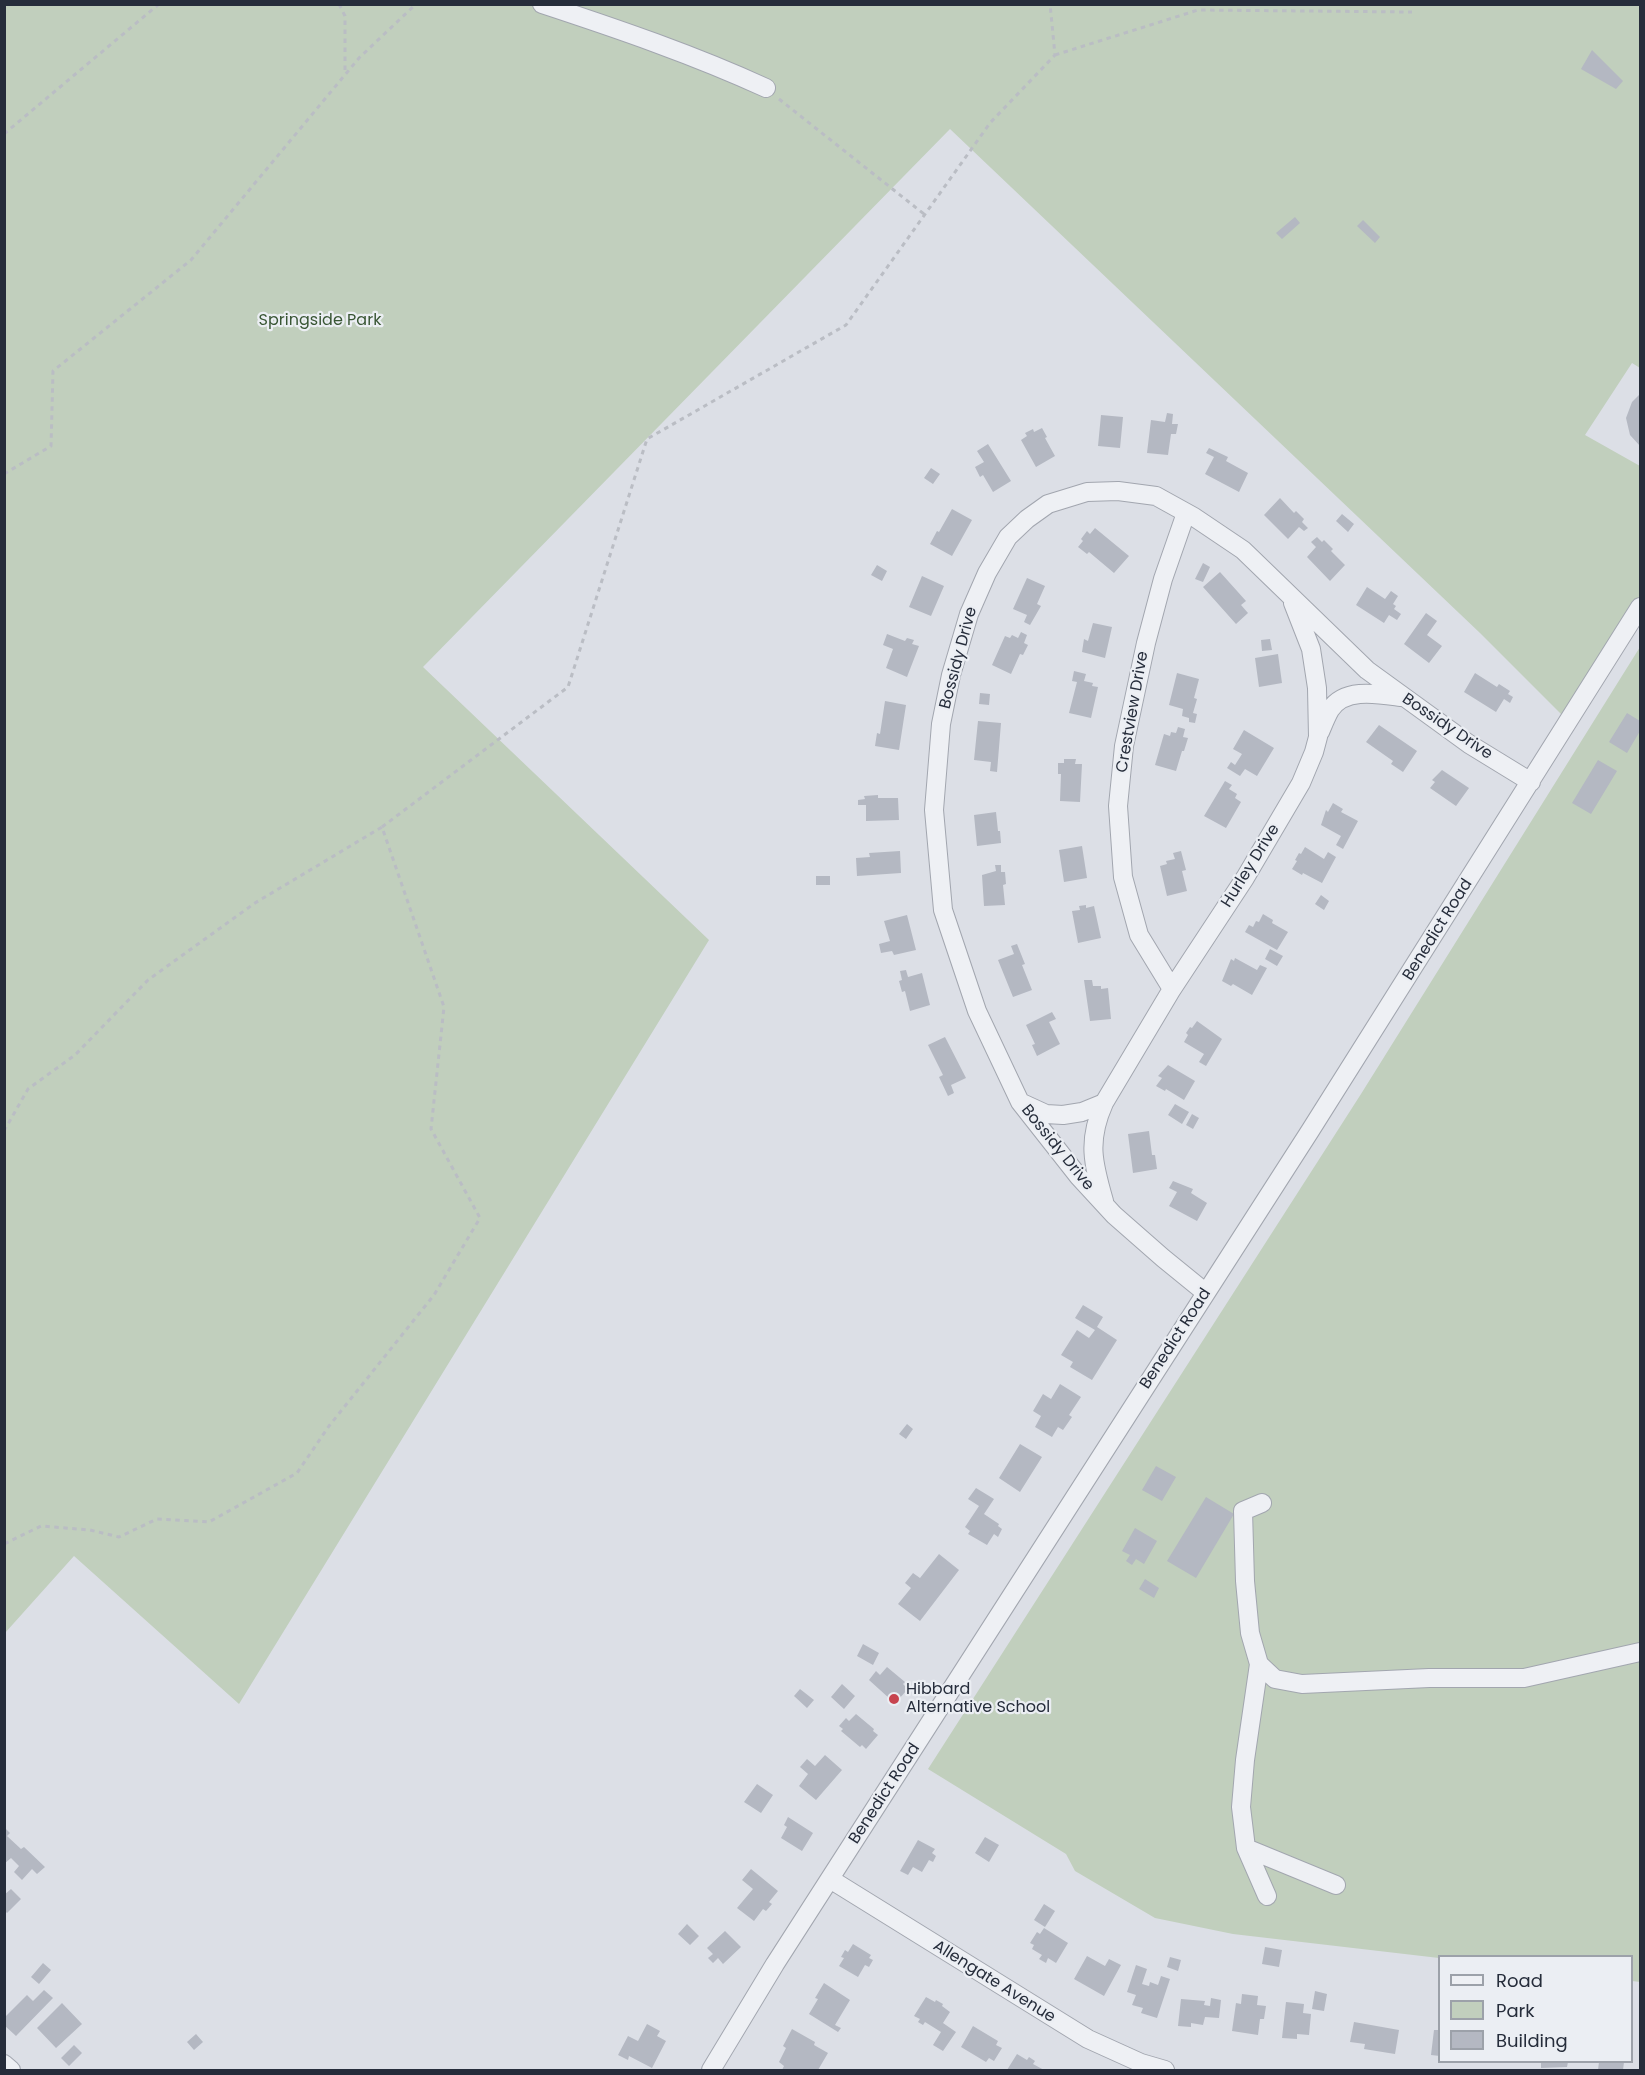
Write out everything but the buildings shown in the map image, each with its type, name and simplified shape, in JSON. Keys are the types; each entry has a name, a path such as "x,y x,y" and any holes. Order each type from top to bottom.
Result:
{"street":[{"path":"542,4 610,27 766,88"},
{"name":"Bossidy Drive","path":"1206,1293 1163,1258 1105,1205 1079,1177 1020,1102 977,1011 943,910 934,810 942,724 951,675 969,614 987,573 1008,537 1026,519 1048,504 1087,492 1118,491 1156,496 1243,550 1367,670 1469,744 1531,782"},
{"name":"Crestview Drive","path":"1172,989 1139,935 1123,877 1118,806 1124,746 1146,643 1163,579 1186,513"},
{"name":"Hurley Drive","path":"1289,593 1311,649 1317,688 1318,737"},
{"name":"Benedict Road","path":"711,2070 830,1879 1206,1293 1641,607"},
{"name":"Hurley Drive","path":"1172,989 1245,878 1300,783 1331,708 1343,698 1373,693 1404,698"},
{"path":"1105,1205 1093,1164 1094,1131 1104,1103 1172,989"},
{"path":"1020,1102 1046,1114 1063,1115 1083,1112 1104,1103"},
{"path":"1262,1503 1243,1511 1245,1581 1250,1633 1259,1665 1245,1760 1241,1807 1246,1848 1268,1896"},
{"path":"1259,1665 1275,1678 1302,1684 1429,1678 1524,1678 1641,1652"},
{"path":"1246,1848 1336,1885"},
{"name":"Allengate Avenue","path":"830,1879 1070,2029 1113,2052 1165,2070"},
{"path":"4,2064 11,2070"}],"path":[{"path":"4,134 159,4"},
{"path":"339,4 345,16 345,75"},
{"path":"4,474 51,446 53,370 191,260 345,75 416,4"},
{"path":"1050,4 1055,55"},
{"path":"4,1131 28,1089 75,1055 148,980 255,903 382,827 568,687 647,439 846,325 990,123 1055,55 1198,10 1412,12"},
{"path":"766,88 925,214"},
{"path":"4,1544 41,1526 90,1530 119,1537 157,1519 208,1522 297,1473 329,1426 434,1294 480,1218 431,1129 444,1007 382,827"}],"green space":[{"name":"Springside Park","path":"5,5 1640,5 1640,368 1632,363 1585,435 1640,466 1640,607 1569,722 1480,633 950,129 423,667 709,940 239,1704 74,1556 5,1633"},
{"path":"1640,647 1640,1982 1633,1981 1633,1955 1438,1955 1438,1958 1233,1934 1155,1918 1075,1871 1066,1854 928,1769 1361,1094"}],"place":[{"name":"Hibbard Alternative School","path":"894,1699"}]}
